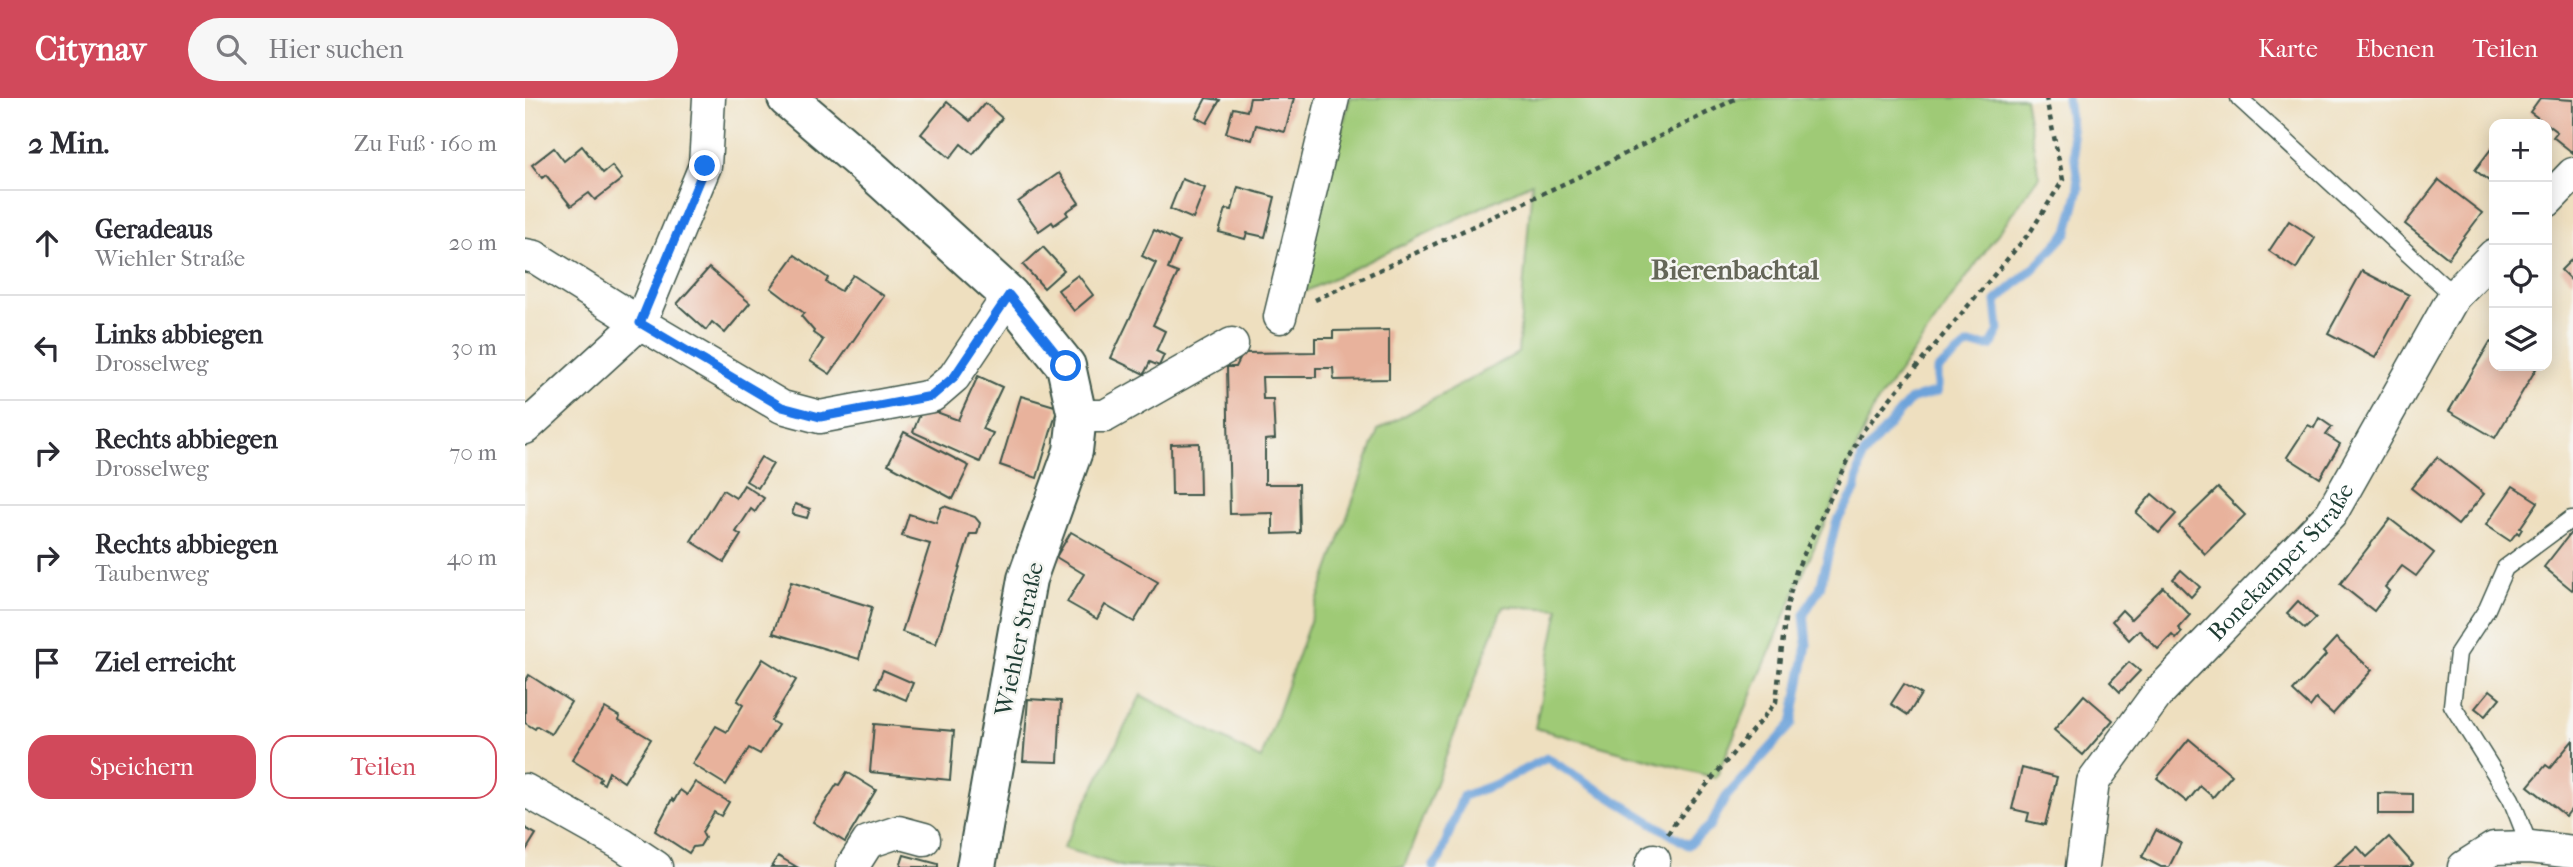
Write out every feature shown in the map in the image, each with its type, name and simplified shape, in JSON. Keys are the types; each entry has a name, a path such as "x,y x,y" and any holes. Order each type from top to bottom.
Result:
{"main road":[{"name":"Wiehler Straße","path":"787,98 875,173 1009,295 1066,366 1077,416 1073,451 1027,579 976,867"}],"street":[{"path":"525,428 640,323 705,166 709,98"},
{"path":"1280,317 1333,98"},
{"path":"2552,196 2573,174"},
{"path":"525,256 535,257 782,407 820,417 932,396 954,377 1009,295"},
{"name":"Bonekamper Straße","path":"2082,867 2093,782 2158,693 2331,514 2454,296 2489,260"},
{"path":"1077,416 1105,416 1233,344"},
{"path":"525,790 623,845 656,867"},
{"path":"852,867 868,842 898,832 924,839"},
{"path":"2463,867 2494,848 2530,847 2573,852"}],"lane":[{"path":"2239,98 2454,296"},
{"path":"2530,847 2511,799 2452,705 2458,653 2487,609 2505,568 2571,519"}],"path":[{"path":"1280,317 1576,178 1737,98"},
{"path":"1674,824 1776,702 1787,610 1796,571 1861,433 2031,231 2063,180 2046,98"}],"green space":[{"path":"1350,98 2025,98 2039,176 1874,407 1716,778 1535,728 1559,609 1503,606 1404,867 1124,867 1063,848 1141,695 1261,759 1378,430 1518,353 1532,183 1298,295"}],"building":[{"path":"1206,98 1220,100 1207,123 1196,117"},
{"path":"1250,98 1294,98 1285,132 1256,125 1252,140 1226,133 1233,108 1247,111"},
{"path":"2540,98 2573,100 2573,153 2553,137 2557,132 2552,128 2552,119 2539,119 2530,112"},
{"path":"947,102 970,121 985,103 1002,118 973,154 961,144 950,158 921,134"},
{"path":"582,146 603,173 612,166 622,179 595,200 589,193 571,206 546,175 542,178 532,165 554,148 564,161"},
{"path":"2489,152 2489,181 2475,170"},
{"path":"1059,173 1079,203 1054,225 1052,222 1039,231 1018,202"},
{"path":"1182,179 1205,188 1193,219 1170,209"},
{"path":"2439,180 2482,213 2448,258 2405,224"},
{"path":"1238,187 1275,197 1265,237 1247,233 1245,239 1219,232 1226,209 1232,210"},
{"path":"2289,221 2315,238 2296,269 2269,251"},
{"path":"1154,230 1179,242 1168,269 1178,273 1153,325 1165,331 1156,351 1164,355 1159,366 1150,362 1144,374 1111,358 1156,263 1142,256"},
{"path":"1043,247 1064,270 1044,288 1023,265"},
{"path":"795,255 828,278 826,282 841,291 853,275 884,296 830,374 810,361 823,340 813,333 801,316 804,313 771,288"},
{"path":"2573,258 2573,282 2561,270"},
{"path":"709,268 750,303 725,333 712,322 706,330 677,304"},
{"path":"2362,271 2409,295 2375,358 2328,333"},
{"path":"1078,275 1093,295 1074,311 1058,290"},
{"path":"1389,330 1389,379 1334,380 1333,368 1316,368 1316,377 1262,377 1263,399 1273,399 1275,439 1265,440 1265,484 1299,484 1300,533 1273,534 1273,513 1230,514 1227,367 1236,367 1243,353 1315,352 1315,338 1333,338 1333,331"},
{"path":"2489,344 2489,371 2535,371 2495,438 2449,411"},
{"path":"978,376 1002,387 982,429 993,433 980,462 913,432 923,407 958,420"},
{"path":"1021,396 1058,407 1037,478 1000,465"},
{"path":"2319,418 2332,427 2326,435 2340,444 2320,478 2287,457 2308,425 2314,428"},
{"path":"904,432 969,466 953,499 888,464"},
{"path":"1199,443 1200,495 1172,495 1171,444"},
{"path":"761,457 773,464 758,488 746,481"},
{"path":"2437,457 2484,494 2458,525 2411,488"},
{"path":"744,485 764,498 755,512 751,509 736,532 741,535 724,562 691,541 723,490 736,498"},
{"path":"2513,486 2538,502 2520,528 2522,529 2519,534 2517,532 2510,541 2486,525"},
{"path":"2218,488 2245,515 2205,554 2179,526"},
{"path":"2152,494 2176,514 2159,533 2136,513"},
{"path":"795,504 810,509 807,518 792,514"},
{"path":"944,506 975,517 980,523 977,534 970,534 936,644 902,632 930,544 902,536 909,514 936,523"},
{"path":"2390,519 2434,553 2416,576 2402,566 2385,587 2389,591 2374,611 2340,584"},
{"path":"2573,530 2573,589 2572,590 2544,567"},
{"path":"1071,532 1158,582 1134,622 1105,605 1097,619 1067,602 1084,574 1056,557"},
{"path":"2181,570 2200,587 2191,597 2173,579"},
{"path":"791,582 872,607 859,659 773,633"},
{"path":"2163,587 2190,615 2178,628 2182,632 2176,639 2172,635 2158,649 2139,630 2129,640 2112,621 2122,610 2131,619"},
{"path":"2298,601 2316,618 2305,629 2287,613"},
{"path":"2336,638 2372,670 2333,714 2316,699 2310,707 2293,691 2326,655 2323,652"},
{"path":"763,659 796,680 771,721 778,725 760,754 749,748 726,785 692,764 716,726 727,732 743,705 737,701"},
{"path":"2129,662 2140,671 2120,692 2110,682"},
{"path":"883,670 913,683 906,700 876,687"},
{"path":"529,675 571,702 551,734 525,723 525,682"},
{"path":"1904,684 1921,694 1908,715 1891,704"},
{"path":"2490,690 2500,698 2485,716 2475,708"},
{"path":"2084,695 2113,720 2083,755 2054,730"},
{"path":"1028,699 1061,701 1058,762 1023,761"},
{"path":"605,708 620,717 619,720 651,739 624,782 609,772 604,784 599,781 601,778 572,760"},
{"path":"874,724 954,731 950,780 870,772"},
{"path":"2189,739 2232,775 2213,797 2200,786 2187,802 2157,778"},
{"path":"2573,740 2573,807 2566,816 2528,786 2546,765 2550,768"},
{"path":"2022,768 2057,777 2045,825 2027,821 2029,813 2012,809"},
{"path":"847,772 876,790 845,842 813,822"},
{"path":"695,782 729,802 721,816 714,812 702,832 705,838 700,846 693,847 689,853 655,831 672,799 674,801 680,790 687,795"},
{"path":"2378,793 2413,794 2413,814 2378,814"},
{"path":"525,828 536,834 525,852"},
{"path":"2156,830 2181,843 2169,867 2161,867 2142,857"},
{"path":"2389,837 2413,864 2410,867 2334,867 2357,846 2367,857"},
{"path":"904,855 938,864 938,867 900,867"},
{"path":"778,856 797,867 771,867"}],"waterway":[{"path":"1433,867 1440,858 1463,796 1496,784 1547,758 1688,845 1710,826 1726,797 1792,724 1807,645 1804,614 1820,588 1836,523 1855,491 1862,457 1910,400 1937,392 1937,370 1968,345 1991,346 1999,330 1996,301 2034,268 2068,232 2079,189 2067,98"}],"district":[{"name":"Bierenbachtal","path":"1735,269"}],"route":[{"path":"705,166 640,323 782,407 820,417 932,396 954,377 1009,295 1066,366"}]}
